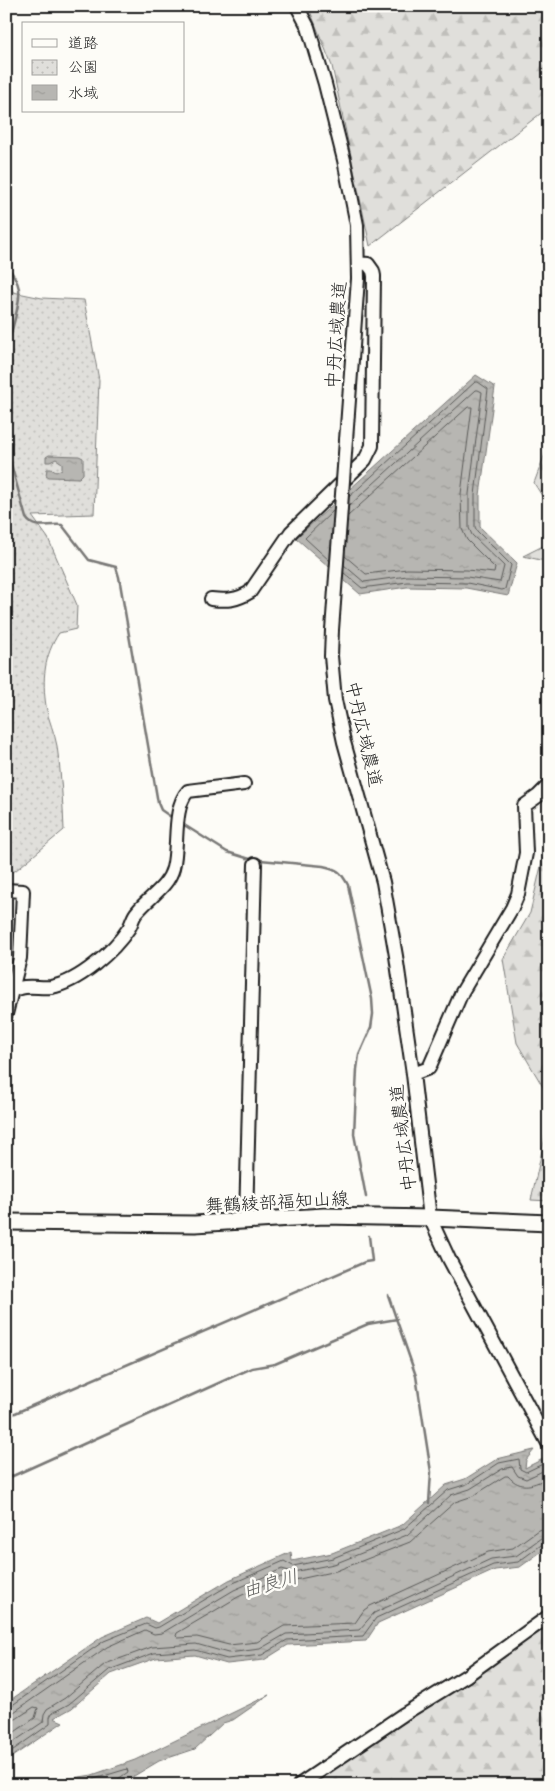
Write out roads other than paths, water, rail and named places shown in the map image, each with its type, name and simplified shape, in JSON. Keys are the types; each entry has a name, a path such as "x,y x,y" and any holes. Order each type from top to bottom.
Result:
{"main road":[{"name":"舞鶴綾部福知山線","path":"6,1222 185,1224 324,1216 549,1223"}],"street":[{"name":"中丹広域農道","path":"297,6 311,37 325,84 344,160 357,225 358,263 332,630 331,656 335,700 344,742 383,882 413,1074 430,1218 449,1259 549,1445"},
{"path":"211,599 227,601 240,598 250,592 291,532 370,454 372,446 374,276 368,264 358,263"},
{"path":"9,991 25,987 51,987 65,982 94,965 116,944 129,928 136,912 168,881 173,868 182,798 188,791 244,784"},
{"path":"413,1074 429,1068 462,992 512,908 518,894 526,853 524,806 548,787"},
{"path":"246,1221 255,864"},
{"path":"6,890 23,891 20,958 9,991 6,1014"},
{"path":"299,1785 404,1714 466,1676 549,1616"}],"water":[{"path":"476,375 495,387 480,495 480,527 517,563 508,596 466,588 407,587 360,594 296,538"},
{"path":"49,455 79,456 83,458 83,474 79,478 49,477 46,475 47,469 56,472 62,469 62,463 56,459 46,462 46,457"},
{"name":"由良川","path":"534,1450 526,1460 525,1468 549,1456 549,1546 520,1567 495,1570 378,1623 366,1641 288,1645 264,1660 227,1664 195,1655 156,1658 111,1674 72,1708 54,1718 63,1722 6,1761 6,1703 102,1637 146,1618 157,1623 229,1580 291,1552 292,1561 332,1553 402,1525 446,1485 465,1479 497,1459"},
{"path":"269,1695 233,1720 223,1723 195,1749 159,1761 119,1785 89,1785 88,1782 75,1782 66,1785 31,1785 92,1775 135,1760"}],"waterway":[{"path":"6,265 16,279 19,289 19,301 6,347"},
{"path":"6,446 26,518 30,522 42,526 62,525 89,560 116,567 158,803 161,810 174,819"},
{"path":"181,823 227,852 250,859 328,867 336,870 348,885 372,999 373,1014 371,1028 359,1055 354,1134 366,1197"},
{"path":"6,1417 365,1262 372,1261 369,1236"},
{"path":"388,1295 416,1376 431,1472 429,1503"},
{"path":"6,1479 252,1368 275,1364 368,1324 397,1319"}]}
